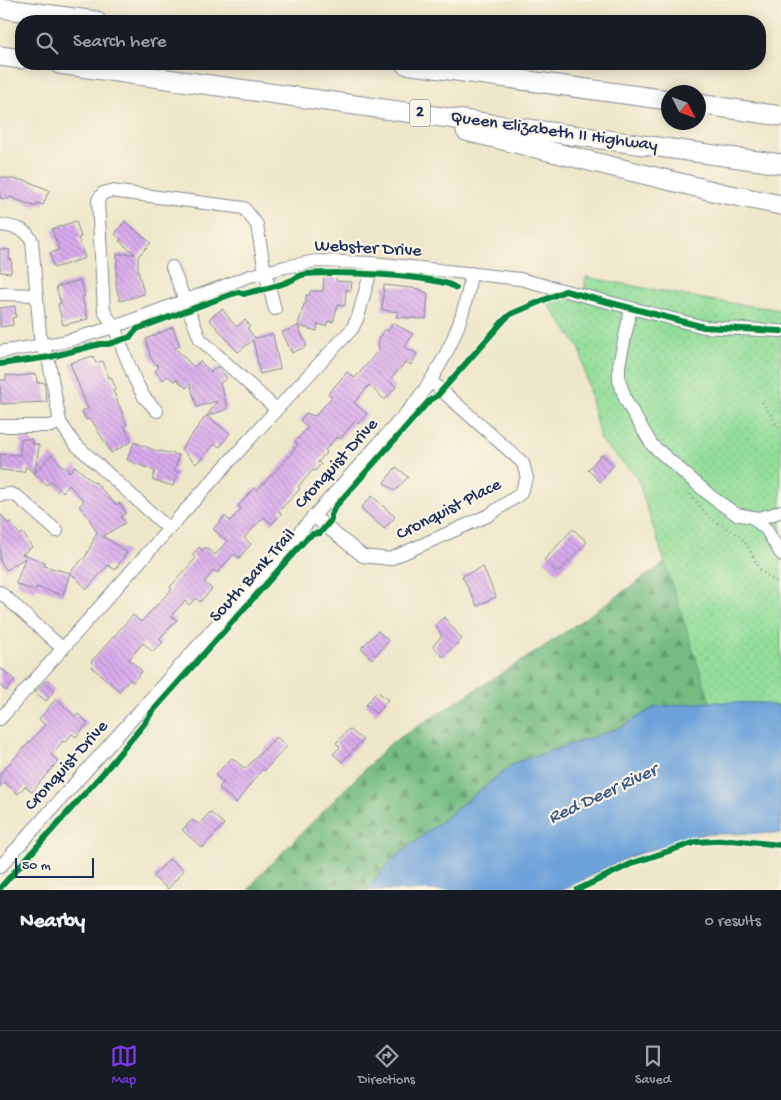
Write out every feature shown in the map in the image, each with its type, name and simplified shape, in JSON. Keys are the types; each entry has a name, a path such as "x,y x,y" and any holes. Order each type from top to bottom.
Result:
{"highway":[{"path":"0,8 52,15"},
{"path":"0,56 15,58"},
{"name":"Queen Elizabeth II Highway","path":"102,70 781,164"},
{"path":"449,70 661,99"},
{"path":"706,105 781,116"},
{"path":"363,106 721,193 781,205"}],"street":[{"path":"157,411 144,397 135,380 114,326 104,311 98,200 103,193 111,191 244,208 257,225 265,272 275,309"},
{"path":"0,225 19,228 24,231 30,237 33,246 41,346 48,358 60,422 74,443 168,528"},
{"name":"Webster Drive","path":"0,352 62,342 114,326 265,272 316,261 373,263 471,273"},
{"path":"0,719 168,528 352,329 358,317 373,263"},
{"path":"172,267 200,339 276,409"},
{"path":"471,273 528,281 704,327 781,331"},
{"name":"Cronquist Drive","path":"0,867 414,404 432,381 459,327 468,294 471,273"},
{"path":"0,294 37,295"},
{"path":"631,308 619,365 620,380 626,401 655,448 723,506 736,514 763,518 781,511"},
{"name":"Cronquist Place","path":"313,516 363,556 387,560 489,515 520,494 527,478 523,463 432,381"},
{"path":"0,426 51,426 60,422"},
{"path":"0,495 11,494 18,497 56,531"},
{"path":"753,518 766,529 781,554"},
{"path":"0,592 63,649"}],"path":[{"path":"762,402 781,430"},
{"path":"690,494 710,518 732,530 744,540 761,572 781,585"}],"green space":[{"path":"586,277 709,300 781,310 781,707 762,703 710,702 637,477 600,440 580,349 548,304 563,297 583,301"},
{"path":"665,563 781,707 762,703 655,707 620,728 514,763 392,860 366,890 249,890 260,875 390,744 539,650"}],"water":[{"name":"Red Deer River","path":"710,702 762,703 781,707 781,833 704,834 629,857 563,890 366,890 392,860 515,763 620,728 655,707"}],"building":[{"path":"0,177 27,181 49,190 43,205 37,203 36,207 10,197 9,199 0,198"},
{"path":"76,221 81,237 78,238 85,258 54,268 50,253 59,250 52,229"},
{"path":"125,221 151,243 138,256 138,270 144,294 120,301 116,286 117,254 135,254 119,241 121,239 115,234"},
{"path":"0,249 10,250 9,259 12,260 11,273 0,272"},
{"path":"324,276 336,277 336,281 352,282 351,290 346,290 345,306 338,305 333,322 328,321 326,326 318,324 317,331 298,326 304,304 306,304 306,295 310,295 310,291 323,291"},
{"path":"80,280 85,296 82,297 88,319 63,325 58,304 61,303 56,287"},
{"path":"384,285 420,289 428,294 426,319 396,317 399,312 382,310"},
{"path":"15,306 16,317 12,318 13,325 0,327 0,308"},
{"path":"222,309 236,327 245,320 250,326 247,328 255,338 273,334 280,369 260,374 253,340 238,352 209,319"},
{"path":"393,323 413,334 405,347 417,354 411,365 406,362 389,380 396,387 385,400 369,385 354,403 367,414 358,424 355,421 340,439 337,437 325,450 327,452 318,462 321,464 298,487 300,489 279,511 281,514 272,524 264,517 244,538 251,544 239,558 234,554 217,573 214,570 204,582 212,589 200,602 196,598 189,605 185,601 171,616 177,620 159,639 163,642 153,652 143,643 129,659 142,671 133,682 130,679 119,691 92,667 94,665 91,662 133,615 141,622 172,589 170,587 196,558 192,555 199,547 203,551 205,547 215,555 227,541 213,529 225,516 230,521 241,509 238,506 254,488 257,490 287,459 298,444 295,442 308,427 300,420 306,413 315,416 332,397 328,394 347,372 355,378 379,350 378,341 385,329 388,331"},
{"path":"298,326 307,346 292,353 282,332"},
{"path":"173,327 180,346 175,348 194,367 200,361 211,372 217,366 227,378 220,383 228,409 207,416 217,401 197,407 190,384 186,388 176,379 174,381 168,376 163,380 155,371 159,367 151,359 146,339"},
{"path":"93,356 96,363 103,361 109,378 111,377 116,389 113,390 127,425 124,426 132,441 111,453 91,419 86,420 82,411 88,409 70,363"},
{"path":"36,374 37,383 44,382 47,402 1,404 0,380 6,380 6,375"},
{"path":"206,416 230,433 220,447 215,444 196,464 181,449"},
{"path":"21,439 32,439 31,443 39,445 35,473 51,455 69,472 75,466 95,482 116,505 120,503 126,513 121,517 125,523 103,536 127,552 115,570 108,565 87,589 70,572 86,556 97,532 79,506 84,501 69,485 63,492 51,481 47,485 26,466 24,472 0,470 0,454 20,455"},
{"path":"134,442 159,452 179,455 174,471 178,472 173,486 152,480 155,471 127,460"},
{"path":"602,454 614,465 600,482 588,470"},
{"path":"396,467 408,477 395,491 384,483"},
{"path":"372,496 395,517 384,529 361,508"},
{"path":"0,514 8,523 10,522 20,535 23,533 32,547 22,554 45,562 44,566 70,573 63,595 36,587 35,591 16,584 25,558 6,570 0,561"},
{"path":"573,529 587,542 558,573 544,560"},
{"path":"483,567 496,597 477,606 462,576"},
{"path":"444,617 462,639 443,657 433,646 442,636 435,625"},
{"path":"378,631 389,641 372,659 361,648"},
{"path":"0,667 15,680 6,691 0,686"},
{"path":"45,681 55,690 46,701 35,692"},
{"path":"377,691 388,700 376,714 366,705"},
{"path":"56,699 76,717 78,714 88,723 76,737 72,734 65,742 63,741 51,755 58,761 32,792 25,786 18,794 4,782 0,787 0,774 45,725 39,719"},
{"path":"349,729 363,740 342,762 333,754 340,747 336,743"},
{"path":"276,737 287,746 264,771 262,769 236,803 219,788 223,782 215,775 232,758 245,769"},
{"path":"210,812 224,824 202,848 182,830 192,820 199,824"},
{"path":"169,859 184,870 168,889 153,877"}],"cycle path":[{"path":"0,364 50,357 100,344 109,344 130,337 137,329 232,294 239,292 244,294 274,286 302,275 356,273 407,277 429,280 456,288"},
{"name":"South Bank Trail","path":"0,888 104,772 152,712 307,538 313,534 320,533 331,520 335,507 429,401 437,396 511,314 565,291 704,327 781,331"},
{"path":"577,890 633,863 696,842 731,840 781,845"}]}
